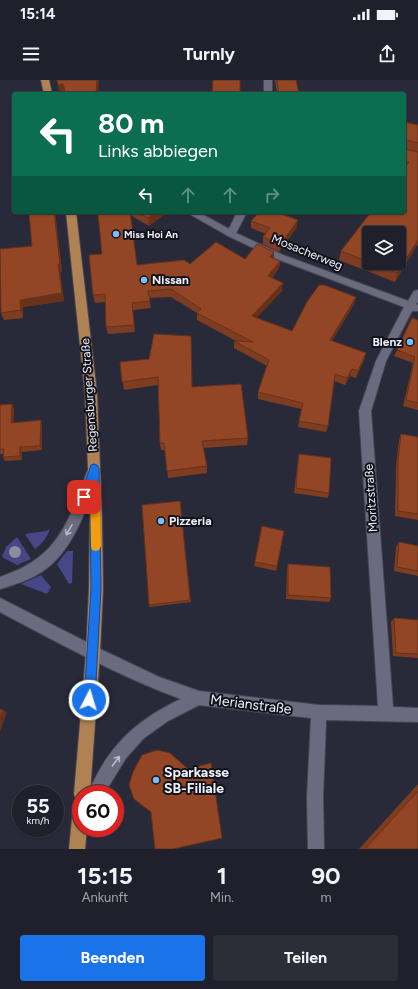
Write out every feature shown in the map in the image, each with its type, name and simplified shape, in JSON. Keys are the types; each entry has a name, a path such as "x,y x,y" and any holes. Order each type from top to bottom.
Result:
{"main road":[{"path":"45,80 48,92"},
{"name":"Regensburger Straße","path":"71,214 91,393 94,468 96,588 93,653 83,785"},
{"path":"77,849 78,837"}],"street":[{"path":"268,80 268,92"},
{"name":"Mosacherweg","path":"195,214 231,234 280,257 414,307"},
{"path":"231,234 241,214"},
{"name":"Moritzstraße","path":"386,714 365,412 381,361 414,307 418,294"},
{"path":"0,583 22,575 43,563 62,542 79,511 94,468"},
{"name":"Merianstraße","path":"0,605 93,653 157,683 199,698 319,712 418,715"},
{"path":"100,785 108,770 132,740 158,718 199,698"},
{"path":"316,849 315,797 319,712"}],"shaded area":[{"path":"50,529 44,540 35,549 25,534 46,531"},
{"path":"17,537 31,559 17,565 2,557 6,547"},
{"path":"67,551 73,551 72,583 69,584 57,564"},
{"path":"41,575 51,587 47,594 21,584"}],"building":[{"path":"57,80 97,80 96,92 65,92 63,84 58,85"},
{"path":"213,80 240,80 240,92 212,92"},
{"path":"277,80 296,80 299,92 279,92"},
{"path":"406,122 418,125 418,143 406,141"},
{"path":"406,149 418,152 418,240 406,259 406,226 362,226 362,259 341,251 369,214 406,214 406,166 409,162 406,161"},
{"path":"29,214 54,214 62,293 20,300 21,310 1,313 0,249 32,246"},
{"path":"98,214 130,214 137,265 184,260 190,264 216,242 245,259 257,244 274,252 270,257 280,261 268,276 283,283 252,316 292,331 307,302 319,285 324,285 356,297 330,340 366,353 358,371 352,369 347,378 335,374 328,426 299,421 303,403 258,392 269,360 234,341 253,342 197,313 201,309 171,289 148,291 150,301 132,303 134,325 106,327 105,294 93,295 89,255 102,254"},
{"path":"141,214 154,214 148,218"},
{"path":"257,214 281,214 298,220 280,245 263,237 270,228 251,221"},
{"path":"389,270 399,270 397,273"},
{"path":"412,318 418,320 418,403 406,400 415,357 397,350"},
{"path":"154,334 191,336 192,387 241,384 248,438 202,441 207,466 167,471 164,443 160,443 158,377 122,382 120,362 149,359"},
{"path":"12,404 11,423 41,420 40,446 20,447 20,456 3,457 4,449 0,449 0,405"},
{"path":"401,434 418,437 418,514 398,511 398,460"},
{"path":"299,454 331,458 329,493 296,488"},
{"path":"180,501 190,600 149,605 142,505"},
{"path":"262,526 284,531 277,566 255,562"},
{"path":"399,542 418,546 418,571 397,567"},
{"path":"288,564 330,567 331,598 288,595"},
{"path":"394,618 418,620 418,654 396,653"},
{"path":"0,709 3,710 0,719"},
{"path":"157,750 170,753 188,769 211,763 222,838 173,849 155,849 151,812 134,799 129,785 133,772 142,755"},
{"path":"418,791 418,849 365,849"}],"slow traffic":[{"path":"95,494 96,546"}],"place":[{"name":"Miss Hoi An","path":"116,234"},
{"name":"Nissan","path":"144,280"},
{"name":"Blenz","path":"410,342"},
{"name":"Pizzeria","path":"161,521"},
{"name":"Sparkasse SB-Filiale","path":"156,780"}],"route":[{"path":"84,497 94,468 96,588 89,700"}]}
